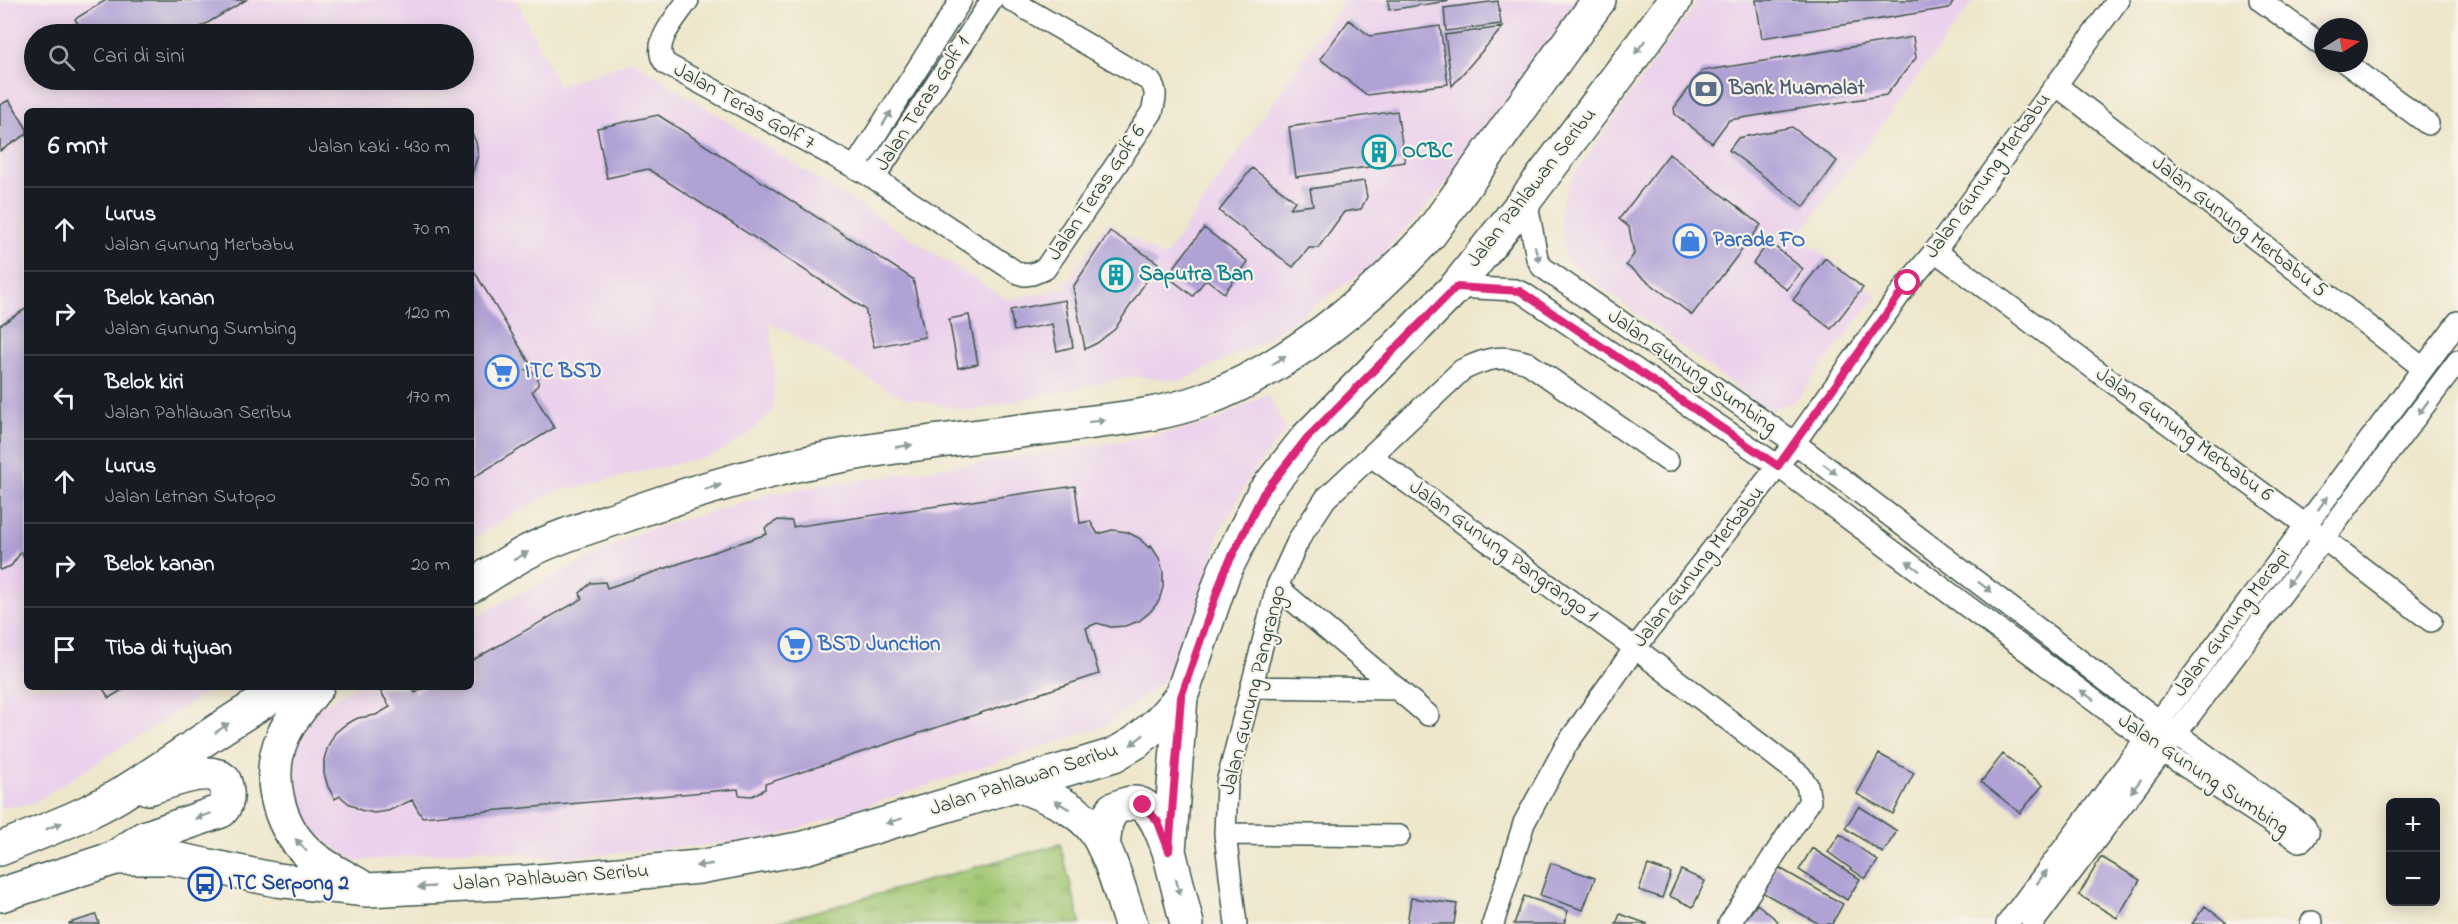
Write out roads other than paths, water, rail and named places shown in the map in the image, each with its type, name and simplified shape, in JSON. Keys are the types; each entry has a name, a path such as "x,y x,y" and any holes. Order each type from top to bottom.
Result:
{"main road":[{"path":"474,583 525,554 569,534 657,504 772,470 899,446 1157,413 1202,400 1246,381 1370,296 1415,251 1430,234 1599,0"},
{"name":"Jalan Pahlawan Seribu","path":"0,896 115,858 171,858 277,880 367,890 528,882 699,867 804,848 1114,755 1136,742 1159,722 1181,697 1224,572 1263,494 1307,438 1456,287 1526,199 1675,0"},
{"path":"0,849 84,814 117,797 246,710 283,690"},
{"path":"316,690 291,723 278,751 276,773 278,805 290,833 306,852 367,890"},
{"path":"1169,851 1181,697"},
{"path":"115,858 144,838 221,811 226,804 227,789 219,776 206,772 117,797"},
{"path":"1016,784 1063,805 1092,827 1103,846 1131,924"},
{"path":"1103,846 1106,822 1113,809 1134,802 1143,805 1158,822 1169,851 1187,924"}],"street":[{"name":"Jalan Teras Golf 7","path":"688,0 660,44 659,53 666,64 874,178"},
{"name":"Jalan Teras Golf 1","path":"855,167 961,0"},
{"name":"Jalan Teras Golf 1","path":"874,178 992,0"},
{"name":"Jalan Teras Golf 6","path":"874,178 1016,272 1024,275 1046,269 1152,112 1156,94 1150,81 1011,0"},
{"name":"Jalan Gunung Merbabu","path":"1493,924 1524,823 1568,744 1635,648 1778,466 1908,283 1935,251 2118,0"},
{"path":"2260,0 2314,39"},
{"path":"2358,72 2428,123"},
{"name":"Jalan Gunung Merbabu 5","path":"2056,85 2423,368"},
{"name":"Jalan Gunung Sumbing","path":"1456,287 1520,291 1778,466 2154,745 2299,841 2303,840 2308,833 2306,827 2167,727 1795,443 1542,267 1537,258 1526,199"},
{"name":"Jalan Gunung Merbabu 6","path":"1935,251 2306,525 2431,621"},
{"name":"Jalan Gunung Merapi","path":"2032,924 2306,525 2458,322"},
{"name":"Jalan Gunung Pangrango","path":"1236,924 1225,834 1227,783 1277,587 1299,539 1326,498 1462,370 1480,361 1504,357 1528,363 1668,461"},
{"name":"Jalan Gunung Merapi","path":"2167,727 2323,538 2458,361"},
{"name":"Jalan Gunung Pangrango 1","path":"1371,456 1635,648 1800,775 1807,784 1810,801 1729,924"},
{"path":"1277,587 1428,715"},
{"path":"1251,687 1398,689"},
{"name":"Jalan Gunung Merapi","path":"2007,924 2154,745"},
{"path":"1225,834 1399,836"}],"place":[{"name":"Bank Muamalat","path":"1706,89"},
{"name":"OCBC","path":"1379,152"},
{"name":"Parade FO","path":"1690,241"},
{"name":"Saputra Ban","path":"1116,275"},
{"name":"ITC BSD","path":"502,372"},
{"name":"BSD Junction","path":"795,645"},
{"name":"ITC Serpong 2","path":"205,884"}]}
